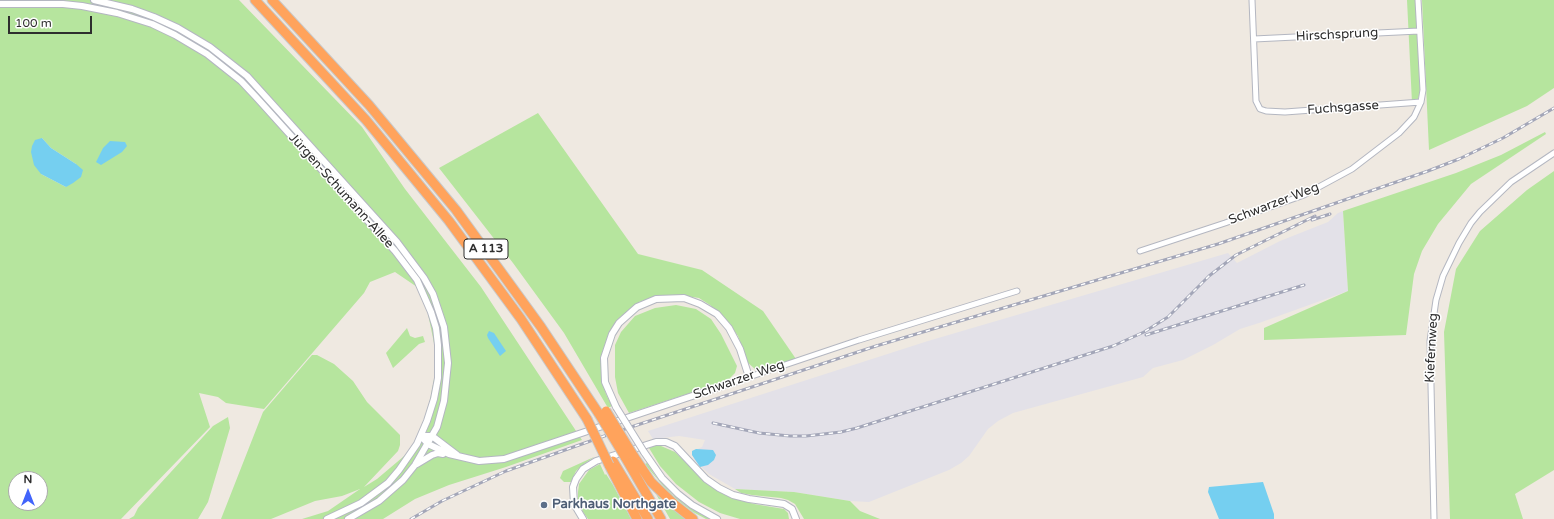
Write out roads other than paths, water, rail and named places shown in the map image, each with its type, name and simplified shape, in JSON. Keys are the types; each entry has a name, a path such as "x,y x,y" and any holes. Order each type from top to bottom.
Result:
{"highway":[{"name":"A 113","path":"255,0 366,120 449,221 521,319 587,419 611,463"},
{"name":"A 113","path":"272,0 369,105 456,210 514,289 575,377 603,413 629,456 661,519"},
{"path":"629,456 651,482 674,504 693,519"},
{"path":"611,463 637,519"},
{"path":"611,463 648,519"}],"street":[{"name":"Jürgen-Schumann-Allee","path":"94,0 132,9 178,28 210,47 247,76 397,242 414,262 433,294 440,310 447,344 448,363 447,386 441,412 432,436 415,465 403,480 379,501 348,519"},
{"path":"1252,0 1254,39"},
{"name":"Schwarzer Weg","path":"1140,251 1289,201 1352,169 1399,133 1414,117 1421,102 1423,90 1418,0"},
{"name":"Jürgen-Schumann-Allee","path":"0,4 63,4 105,10 130,16 152,24 207,54 241,81 395,251 417,280 431,312 436,328 438,345 438,378 430,414 421,436 399,470 388,482 361,503 327,519"},
{"name":"Hirschsprung","path":"1254,39 1419,31"},
{"name":"Fuchsgasse","path":"1254,39 1256,101 1260,109 1266,111 1285,112 1421,102"},
{"name":"Kiefernweg","path":"1434,519 1430,341 1436,300 1443,276 1458,243 1480,212 1511,182 1554,152"},
{"name":"Schwarzer Weg","path":"421,436 428,444 449,454 479,461 504,459 860,340 1017,291"},
{"path":"717,519 692,505 662,478 616,408 605,382 604,358 607,345 619,323 637,307 656,299 684,298 700,304 716,314 729,328 740,349 749,377"},
{"path":"421,436 432,436"},
{"name":"Schwarzer Weg","path":"432,436 460,457"},
{"path":"583,519 574,504 573,492 576,479 583,469 596,461 656,442 666,442 675,446 706,479 719,488 733,495 749,499 784,504 792,509 796,519"},
{"path":"415,465 438,453 449,454"}],"water":[{"path":"42,138 51,148 83,170 81,177 66,187 41,174 34,165 31,152 35,140"},
{"path":"110,141 125,142 127,146 122,152 101,165 96,162 103,148"},
{"path":"489,331 494,333 506,351 500,356 488,338 487,335"},
{"path":"696,449 713,450 716,455 714,460 708,465 700,467 692,455 692,451"},
{"path":"1263,482 1274,514 1274,519 1219,519 1208,492 1209,487"}],"railway":[{"path":"411,519 442,501 506,471 610,434 876,346 1218,244 1428,171 1459,159 1503,138 1554,108"},
{"path":"1312,220 1330,214"},
{"path":"713,423 759,433 790,436 806,436 841,432 1113,346 1144,332 1168,317 1209,276 1236,255 1315,216"},
{"path":"1146,335 1304,285"}],"place":[{"name":"Parkhaus Northgate","path":"544,505"}]}
